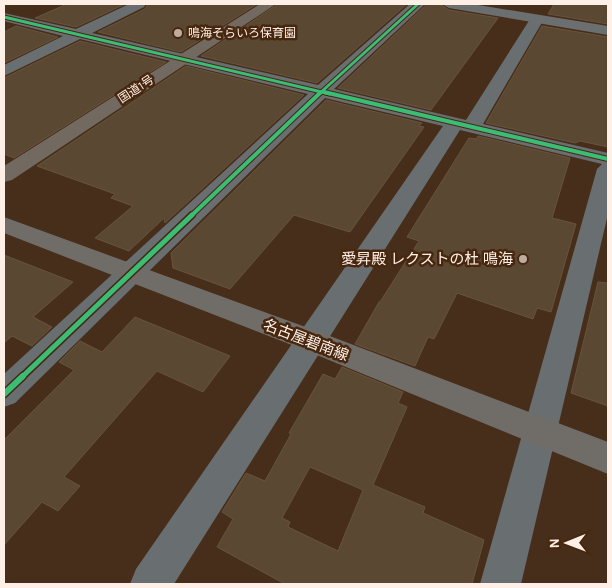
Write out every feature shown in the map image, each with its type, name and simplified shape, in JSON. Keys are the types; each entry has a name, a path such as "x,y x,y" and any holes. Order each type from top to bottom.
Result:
{"highway":[{"name":"国道1号","path":"4,175 269,4"}],"main road":[{"name":"名古屋碧南線","path":"4,224 312,341 608,458"}],"street":[{"path":"4,71 139,4"},
{"path":"4,394 322,91 418,4"},
{"path":"449,4 532,13 608,31"},
{"path":"4,15 20,7"},
{"path":"151,584 312,341 463,125 532,13"},
{"path":"4,15 183,60 608,159"},
{"path":"501,584 608,169"}],"building":[{"path":"67,4 125,4 76,27 35,18"},
{"path":"148,4 257,4 181,52 98,32 145,9"},
{"path":"278,4 407,4 317,83 201,56"},
{"path":"427,4 440,4 449,10 498,18 431,110 338,88"},
{"path":"554,4 608,4 608,24 548,14"},
{"path":"16,26 58,37 4,63 4,32"},
{"path":"542,26 608,37 608,147 580,141 575,143 486,123"},
{"path":"80,41 166,62 14,158 4,154 4,78"},
{"path":"186,66 304,95 165,223 164,218 129,251 95,238 133,206 111,198 115,194 37,166"},
{"path":"326,100 422,123 419,126 424,127 350,232 294,215 230,289 173,268 171,253"},
{"path":"478,136 570,158 552,218 576,224 551,312 537,308 533,319 457,293 434,339 428,337 415,366 355,344 379,302 419,241 407,237 469,138 476,139"},
{"path":"4,255 73,282 33,317 52,327 32,346 12,336 4,343"},
{"path":"598,282 608,283 608,406 571,393"},
{"path":"135,317 230,356 203,392 157,371 64,477 80,486 58,511 42,502 4,545 4,440 74,370 59,362 80,341 102,352"},
{"path":"342,367 403,392 398,403 407,407 373,485 425,507 423,513 484,540 472,584 285,584 217,547 233,519 222,512 246,473 265,481 291,434 289,433 323,374 335,379","holes":["310,467 363,490 338,551 288,527 290,522 282,518"]}],"cycle path":[{"path":"4,394 322,91 418,4"},
{"path":"4,17 608,159"}],"place":[{"name":"鳴海そらいろ保育園","path":"178,33"},
{"name":"愛昇殿 レクストの杜 鳴海","path":"523,259"}]}
